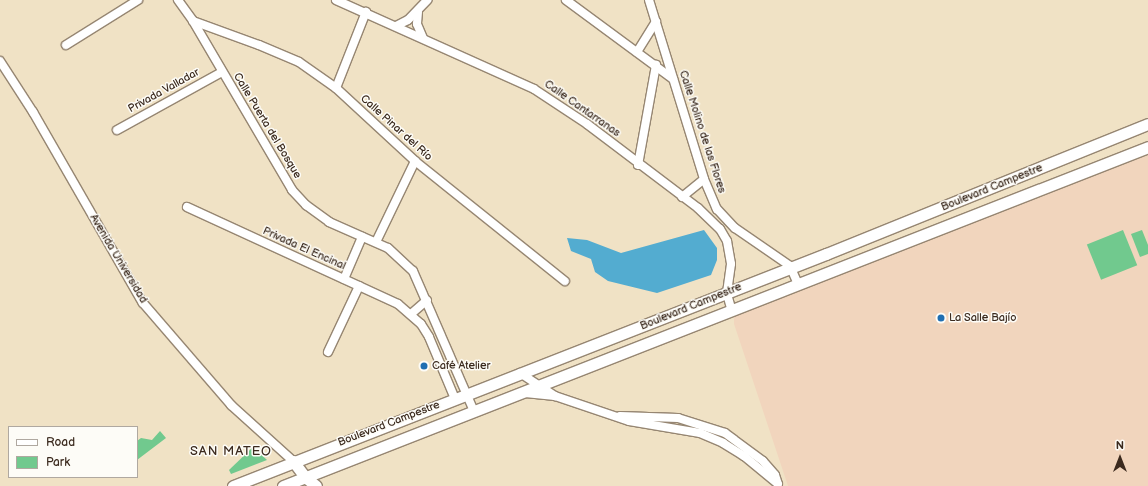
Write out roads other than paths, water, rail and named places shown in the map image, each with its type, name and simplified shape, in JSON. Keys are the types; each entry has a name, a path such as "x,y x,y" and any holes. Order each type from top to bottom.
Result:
{"street":[{"path":"66,45 138,0"},
{"name":"Calle Puerta del Bosque","path":"178,0 193,22 292,190 306,205 329,222 388,248 405,262 413,271 427,300 474,411"},
{"name":"Calle Cantarranas","path":"336,0 482,64 550,99 715,222 727,241 731,264 727,294 732,311"},
{"path":"396,26 408,20 418,12 427,0"},
{"path":"566,0 673,79"},
{"name":"Calle Molino de las Flores","path":"649,0 704,179 716,209 726,221 790,266"},
{"path":"336,88 366,12"},
{"path":"418,12 417,24 423,38"},
{"name":"Calle Pinar del Río","path":"193,22 259,44 299,62 336,88 415,161 565,282"},
{"path":"637,52 656,22"},
{"name":"Avenida Universidad","path":"0,61 33,112 143,303 231,405 293,461 305,477 316,486"},
{"path":"638,165 656,65"},
{"name":"Privada Valladar","path":"117,130 222,72"},
{"name":"Boulevard Campestre","path":"233,486 293,461 727,294 790,266 963,200 1148,124"},
{"name":"Boulevard Campestre","path":"283,486 542,386 1148,147"},
{"path":"376,242 415,161"},
{"path":"682,197 704,179"},
{"name":"Privada El Encinal","path":"187,207 359,286 382,295 411,314"},
{"path":"344,279 362,237"},
{"path":"790,266 798,284"},
{"path":"328,352 359,286"},
{"path":"427,300 411,314 429,337 455,399"},
{"path":"520,373 542,386 555,396"},
{"path":"524,393 555,396 620,416 678,418 725,433 763,461 775,475 779,485"}],"water":[{"path":"704,230 717,248 717,260 711,275 657,293 608,281 595,272 591,259 571,251 567,238 587,240 621,253"}],"place":[{"name":"La Salle Bajío","path":"941,318"},
{"name":"Café Atelier","path":"424,366"}],"district":[{"name":"SAN MATEO","path":"231,451"}]}
